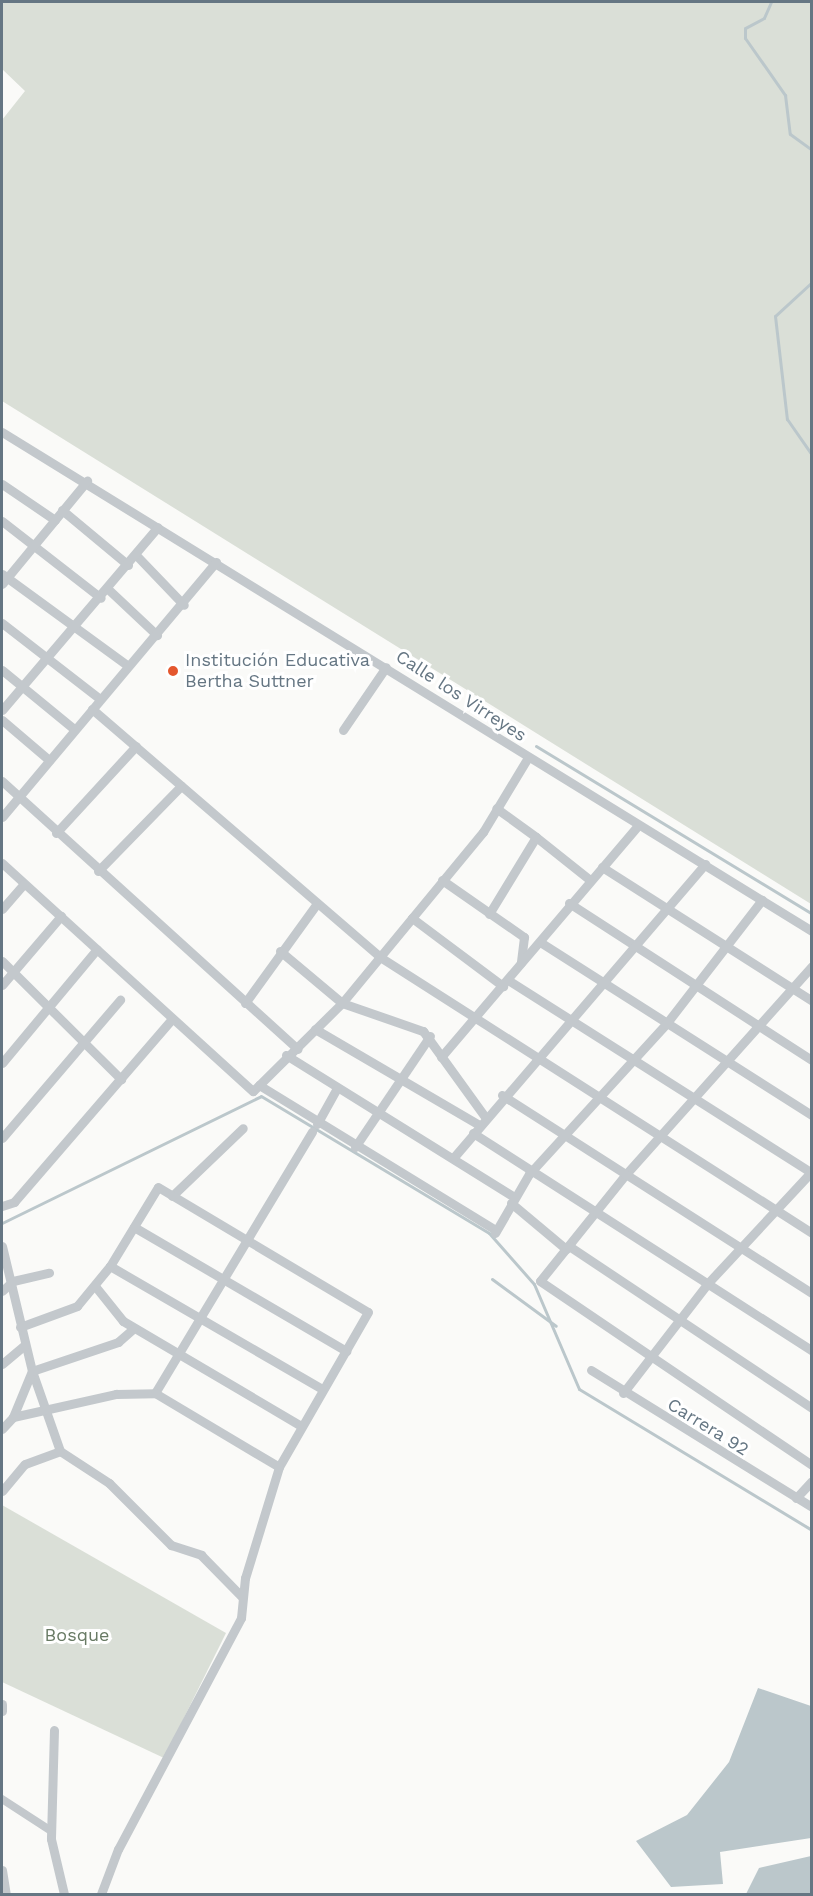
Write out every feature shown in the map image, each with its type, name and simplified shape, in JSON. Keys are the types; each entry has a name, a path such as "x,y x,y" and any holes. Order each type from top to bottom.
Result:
{"street":[{"name":"Calle los Virreyes","path":"2,432 87,481 386,667 636,828 705,864 812,931"},
{"path":"87,481 62,510 34,549 3,579 76,624 128,666"},
{"path":"2,484 55,520"},
{"path":"62,510 128,565"},
{"path":"2,521 34,549 101,598"},
{"path":"2,710 76,624 109,590 158,527"},
{"path":"136,555 184,605"},
{"path":"2,817 128,666 184,605 216,562"},
{"path":"109,590 157,635"},
{"path":"2,623 49,655 100,699"},
{"path":"343,730 386,667"},
{"path":"2,670 24,685 74,729"},
{"path":"92,709 316,905 380,957 476,1018 534,1060 660,1136 812,1233"},
{"path":"2,720 49,760"},
{"path":"56,833 136,746"},
{"path":"2,863 247,1091 259,1085 286,1055 298,1049 342,1003 442,880 496,808 527,759"},
{"path":"2,781 56,833 298,1049"},
{"path":"98,871 181,786"},
{"path":"496,808 590,880"},
{"path":"441,1057 539,943 569,903 636,828"},
{"path":"489,914 536,837"},
{"path":"454,1157 502,1095 571,1022 705,864"},
{"path":"602,867 664,910 812,1001"},
{"path":"442,880 524,937 539,943 812,1115"},
{"path":"2,909 24,884"},
{"path":"259,1085 314,1128 355,1148 496,1231 529,1174 634,1062 728,949 762,900"},
{"path":"569,903 812,1060"},
{"path":"245,1003 280,951 316,905"},
{"path":"2,985 61,916"},
{"path":"412,918 505,983 811,1172 708,1283 646,1357 622,1393"},
{"path":"521,963 524,937"},
{"path":"2,1063 97,949"},
{"path":"280,951 342,1003 415,1026 430,1036 479,1125"},
{"path":"2,961 121,1079"},
{"path":"812,966 697,1100 626,1174 540,1281 646,1357 812,1465"},
{"path":"2,1138 86,1044 120,1000"},
{"path":"2,1206 14,1202 172,1019"},
{"path":"315,1029 479,1125 529,1174 595,1211 812,1351"},
{"path":"355,1148 430,1036"},
{"path":"286,1055 454,1157 512,1200 567,1247 679,1318 812,1408"},
{"path":"155,1393 249,1239 337,1088"},
{"path":"502,1095 812,1293"},
{"path":"172,1196 243,1128"},
{"path":"20,1327 64,1316 95,1286 111,1266 158,1187 249,1239 368,1312 279,1467 242,1597 241,1618 118,1849 101,1894"},
{"path":"134,1227 222,1281 346,1352"},
{"path":"2,1246 5,1287 60,1451 109,1483 171,1545 201,1555 242,1597"},
{"path":"111,1266 199,1320 322,1389"},
{"path":"5,1287 49,1273"},
{"path":"95,1286 134,1328 301,1426"},
{"path":"2,1429 13,1417 32,1371 118,1342 134,1328"},
{"path":"2,1364 25,1345"},
{"name":"Carrera 92","path":"591,1370 622,1393 812,1507"},
{"path":"13,1417 46,1412 116,1394 155,1393 279,1467"},
{"path":"2,1491 25,1464 60,1451"},
{"path":"796,1498 812,1481"},
{"path":"2,1704 2,1711"},
{"path":"54,1730 51,1831 64,1894"},
{"path":"2,1799 51,1831"},
{"path":"2,1870 6,1894"}],"green space":[{"path":"2,2 811,2 811,904 2,401 2,120 25,91 2,69"},
{"name":"Bosque","path":"2,1505 226,1633 164,1758 2,1682"}],"shaded area":[{"path":"758,1688 811,1706 811,1838 720,1852 723,1884 671,1887 636,1841 687,1815 729,1762"},
{"path":"811,1856 811,1894 746,1894 759,1868"}],"waterway":[{"path":"771,2 764,18 745,28 745,38 785,95 790,134 812,150"},
{"path":"812,282 775,316 787,419 812,455"},
{"path":"536,746 812,914"},
{"path":"2,1223 261,1096 489,1233 534,1284 579,1389 812,1530"},
{"path":"492,1279 556,1326"}],"place":[{"name":"Institución Educativa Bertha Suttner","path":"173,671"}]}
